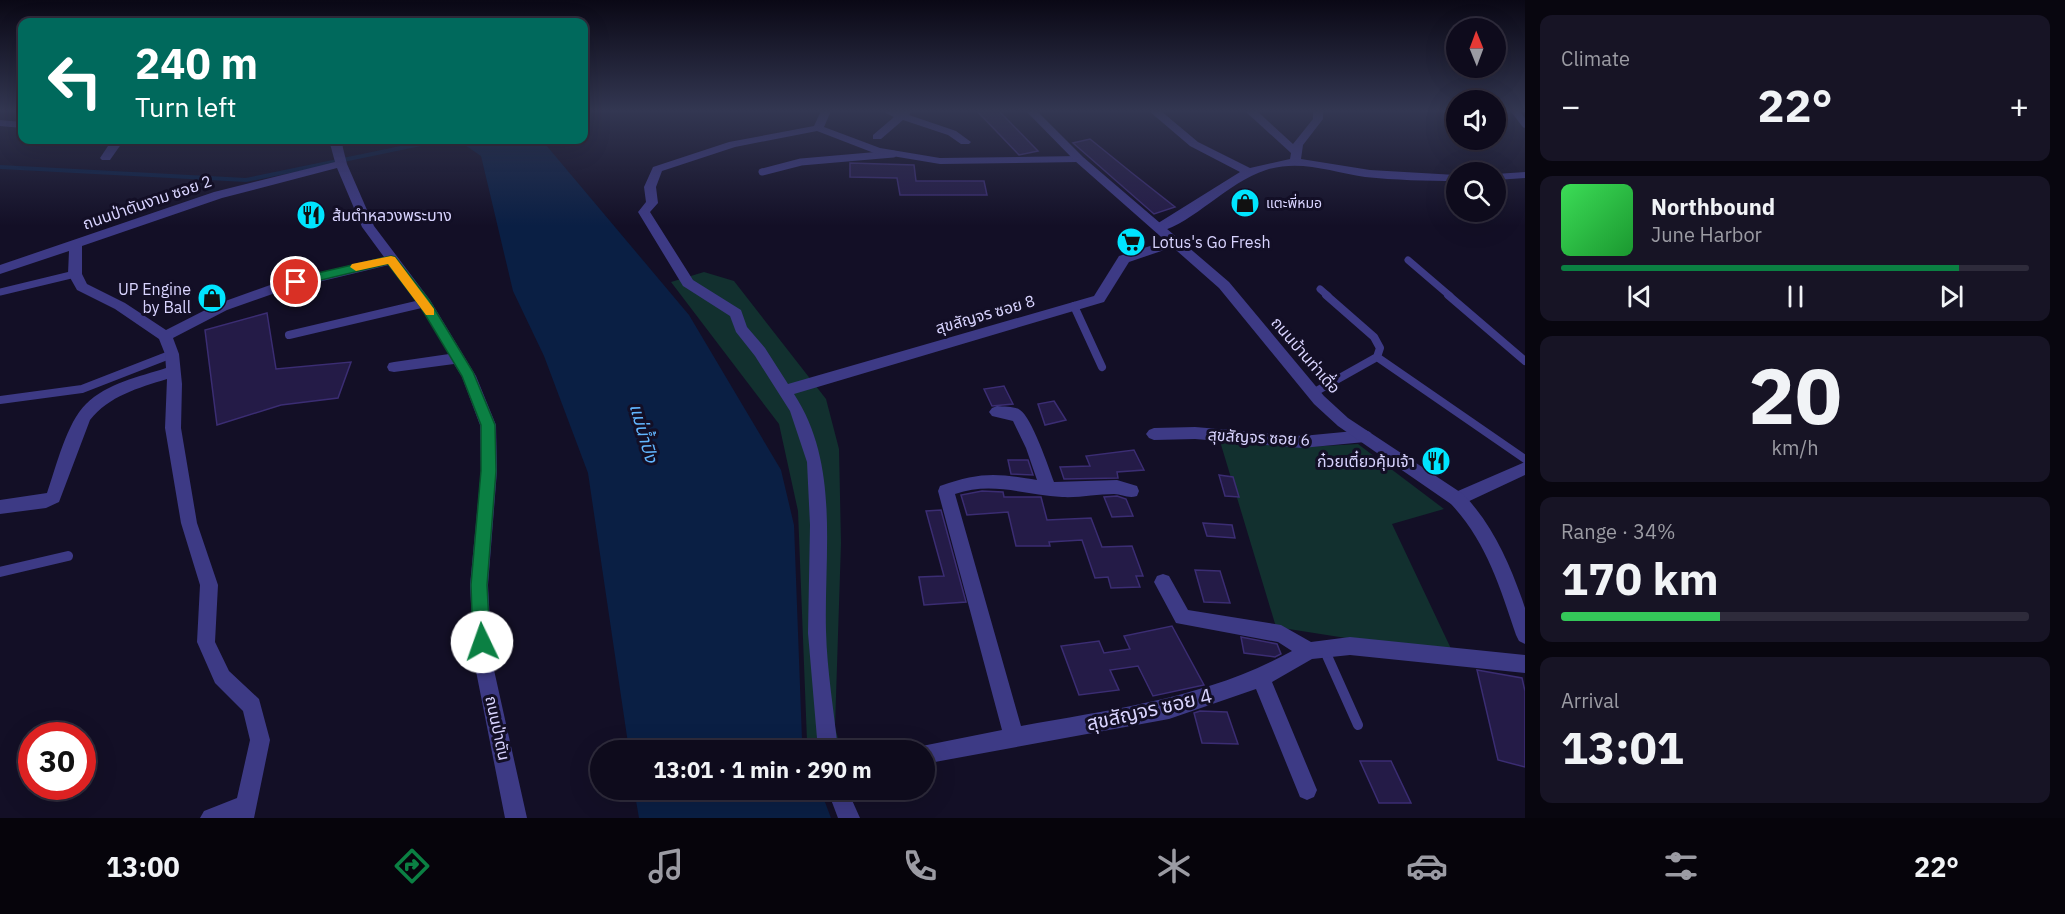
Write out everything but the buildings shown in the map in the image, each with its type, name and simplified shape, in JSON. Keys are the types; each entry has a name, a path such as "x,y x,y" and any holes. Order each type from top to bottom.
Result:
{"street":[{"path":"105,158 111,149"},
{"path":"717,149 657,169 650,187 652,203 644,212 688,283 736,313 741,329 797,410 815,462 818,525 817,633 827,740"},
{"path":"879,149 893,154 940,161 1079,159"},
{"name":"ถนนบ้านท่าเดื่อ","path":"1070,149 1224,285 1313,393 1343,422 1457,499 1471,512 1488,537 1525,635"},
{"path":"1204,149 1249,172"},
{"path":"1287,149 1295,157"},
{"path":"1295,157 1297,149"},
{"name":"ถนนป่าตันงาม ซอย 2","path":"0,270 338,151"},
{"name":"ถนนป่าตัน","path":"338,151 368,228 425,303 469,376 488,425 489,471 479,585 483,660 516,818"},
{"path":"1159,228 1184,216 1249,172 1295,157 1373,174 1446,178"},
{"path":"1506,176 1525,175"},
{"name":"สุขสัญจร ซอย 8","path":"785,391 1099,299 1124,259 1174,242"},
{"path":"75,244 75,274 82,287 120,306 165,336 172,354 173,428 189,523 209,585 206,642 222,677 252,706 261,740 244,812 211,818"},
{"path":"165,336 222,307 278,287 391,260"},
{"path":"394,367 458,358"},
{"path":"0,507 46,501 53,497 83,418 90,406 118,391 174,371"},
{"path":"997,412 1016,414 1019,418 1034,448 1048,487"},
{"name":"สุขสัญจร ซอย 6","path":"1154,434 1195,433 1302,442 1365,436"},
{"path":"1457,499 1525,468"},
{"path":"1014,738 946,491 970,482 1004,481 1062,490 1123,488 1131,491"},
{"path":"1163,582 1182,617 1281,634 1316,650"},
{"name":"สุขสัญจร ซอย 4","path":"935,752 1169,709 1261,678 1316,650 1350,646 1525,664"},
{"path":"1261,678 1307,790"},
{"path":"842,800 849,818"}],"lane":[{"path":"762,172 801,162 893,154"},
{"path":"1408,260 1525,361"},
{"path":"0,292 75,274"},
{"path":"1313,393 1377,357 1380,348 1374,337 1320,289"},
{"path":"289,335 425,303"},
{"path":"1074,306 1102,367"},
{"path":"0,399 82,389 172,354"},
{"path":"1377,357 1525,459"},
{"path":"0,572 68,556"},
{"path":"1316,650 1358,725"}],"green space":[{"path":"704,272 734,281 826,399 839,449 841,543 835,727 838,740 807,740 798,511 779,424 671,282"},
{"path":"1219,438 1307,447 1358,444 1444,509 1392,524 1454,655 1276,627"}],"water":[{"name":"แม่น้ำปิง","path":"471,149 550,149 689,315 781,470 794,525 802,740 628,740 588,473 544,356 513,291 481,156"},
{"path":"636,800 824,800 831,818 639,818"}],"waterway":[{"path":"0,167 246,180 396,149"}],"slow traffic":[{"path":"356,267 391,260 430,312"}],"place":[{"name":"แตะพี่หมอ","path":"1245,203"},
{"name":"ส้มตำหลวงพระบาง","path":"311,215"},
{"name":"Lotus's Go Fresh","path":"1131,242"},
{"name":"UP Engine by Ball","path":"212,298"},
{"name":"ก๋วยเตี๋ยวคุ้มเจ้า","path":"1436,461"}],"route":[{"path":"296,282 391,260 425,303 469,376 488,425 489,471 479,585 482,642"}]}
